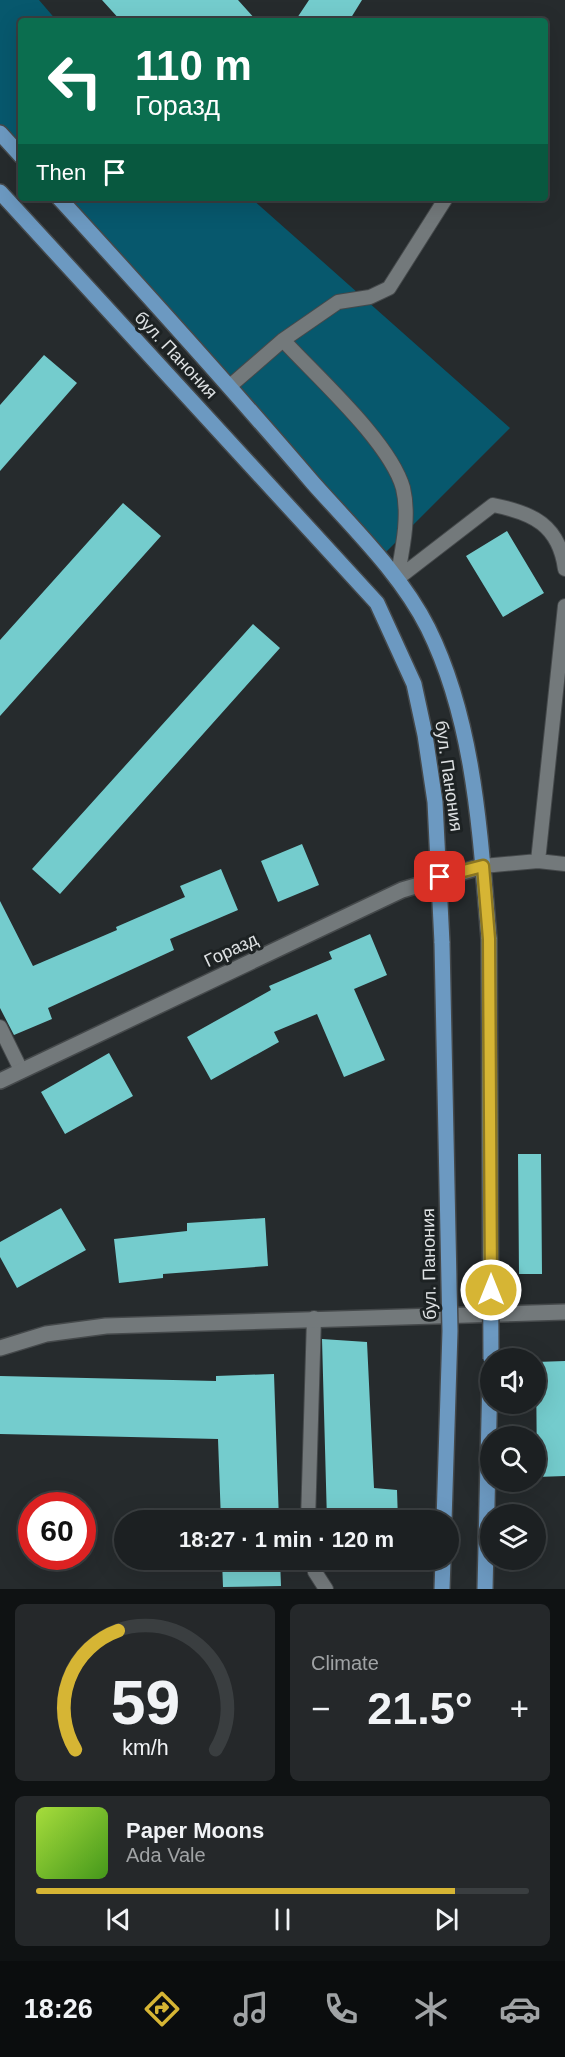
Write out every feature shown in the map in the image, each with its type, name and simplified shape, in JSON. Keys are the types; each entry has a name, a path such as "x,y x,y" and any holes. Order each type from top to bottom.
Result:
{"main road":[{"path":"0,133 18,153"},
{"name":"бул. Панония","path":"0,192 8,208 376,603 396,642 416,694 426,735 435,802 440,877 450,1331 444,1510"},
{"name":"бул. Панония","path":"62,201 230,386 397,579 428,627 446,671 464,730 483,866 489,939 491,1348"},
{"path":"485,1589 489,1414"},
{"path":"442,1589 443,1570"}],"street":[{"name":"Горазд","path":"0,1081 402,890 483,866"},
{"path":"0,1348 46,1334 106,1326 565,1312"}],"lane":[{"path":"230,386 282,340 338,302 370,297 389,288 444,201"},
{"path":"282,340 367,431 396,469 403,490 405,531 397,579"},
{"path":"397,579 493,505 522,510 546,526 563,554 565,569"},
{"path":"538,861 565,606"},
{"path":"483,866 538,861 565,864"},
{"path":"0,1027 21,1070"},
{"path":"308,1510 314,1318"},
{"path":"315,1570 326,1589"}],"shaded area":[{"path":"0,0 39,0 54,18 18,18 18,153 0,133"},
{"path":"62,201 254,201 510,428 379,559"}],"building":[{"path":"102,0 238,0 254,18 118,18"},
{"path":"309,0 362,0 351,18 297,18"},
{"path":"44,355 77,383 0,471 0,405"},
{"path":"123,503 161,536 0,716 0,640"},
{"path":"507,531 544,593 503,617 466,556"},
{"path":"253,624 280,648 60,894 32,869"},
{"path":"302,844 319,885 278,902 261,861"},
{"path":"221,869 238,910 170,939 174,950 48,1008 52,1019 14,1035 0,1008 0,901 33,966 117,930 116,927 185,897 180,886"},
{"path":"370,934 387,975 354,989 385,1060 344,1077 317,1014 274,1032 279,1042 211,1080 187,1037 271,990 269,986 332,959 329,952"},
{"path":"109,1053 133,1096 65,1134 41,1092"},
{"path":"518,1154 541,1154 542,1274 519,1274"},
{"path":"61,1208 86,1250 17,1288 0,1257 0,1242"},
{"path":"265,1218 268,1266 163,1274 163,1278 119,1283 114,1239 187,1231 187,1223"},
{"path":"322,1339 367,1342 374,1488 397,1490 398,1510 327,1510"},
{"path":"565,1361 565,1476 546,1477 546,1426 537,1426 536,1414 546,1414 546,1362"},
{"path":"274,1374 279,1510 221,1510 218,1439 0,1434 0,1376 216,1381 216,1376"},
{"path":"222,1570 280,1570 281,1586 223,1587"}],"route":[{"path":"440,877 483,866 489,939 491,1290"}]}
